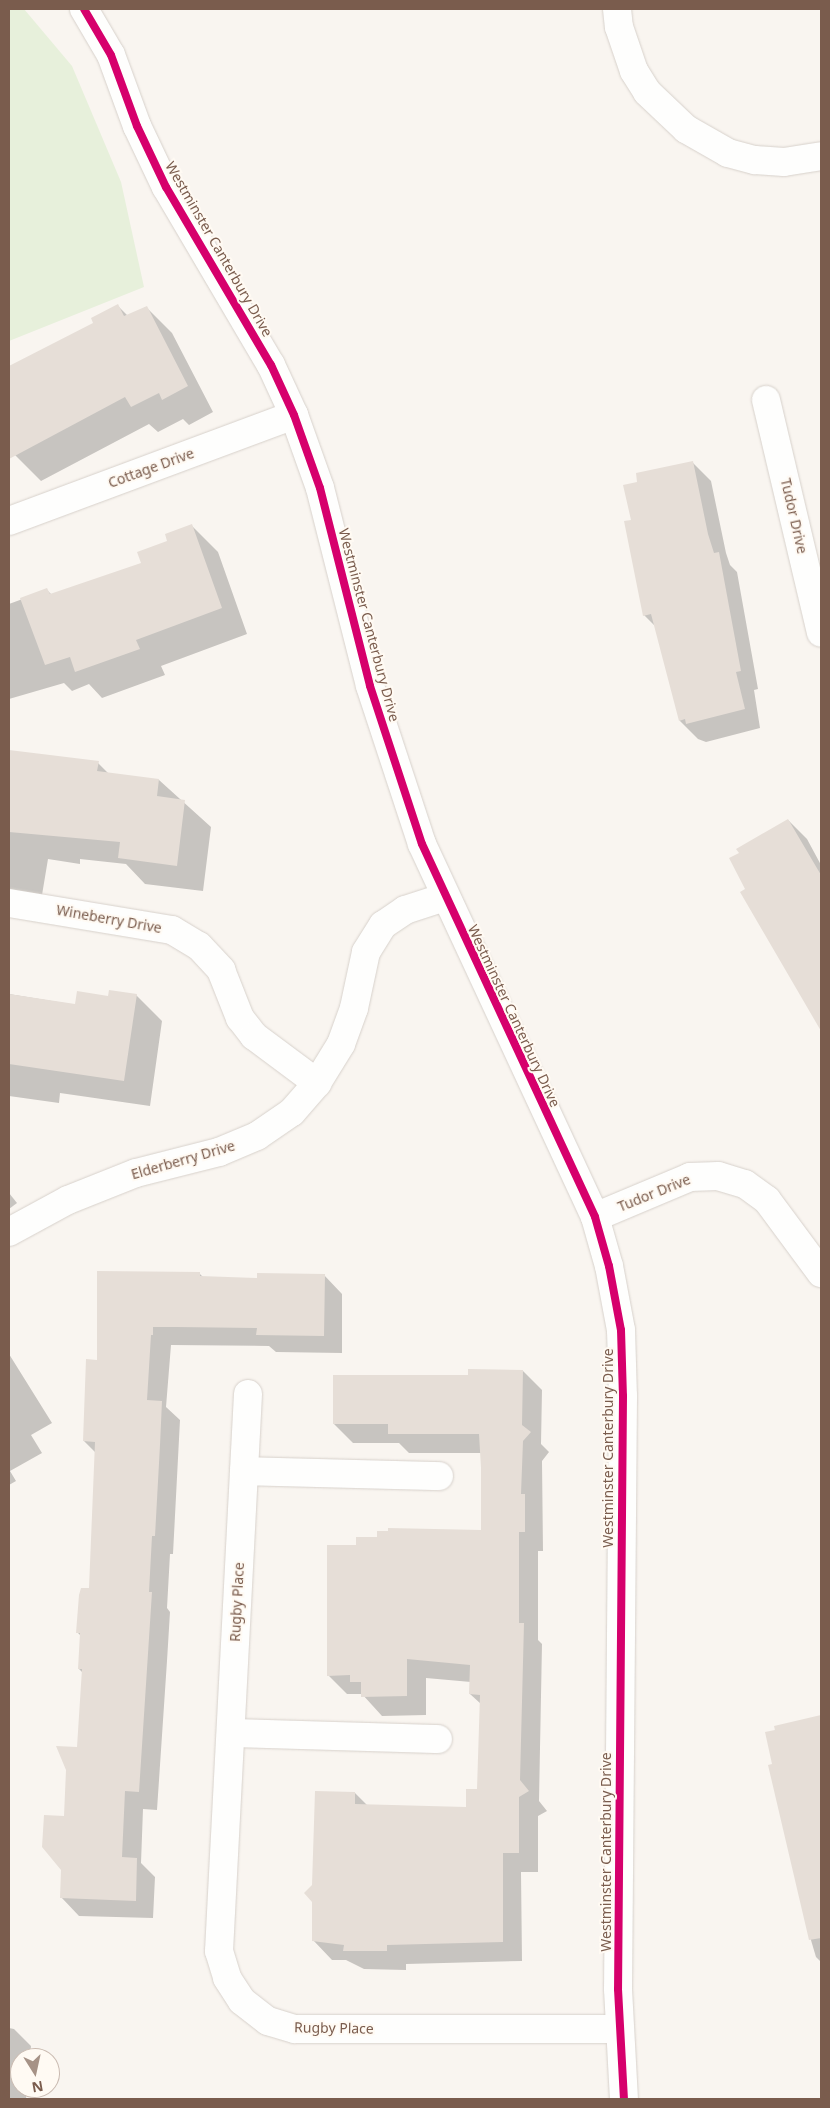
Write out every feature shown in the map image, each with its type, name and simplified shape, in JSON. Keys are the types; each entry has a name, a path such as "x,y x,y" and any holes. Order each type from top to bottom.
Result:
{"street":[{"name":"Westminster Canterbury Drive","path":"84,9 111,55 137,126 166,186 271,364 294,415 320,488 370,686 422,844 595,1217 609,1266 621,1330 623,1396 619,2029 624,2099"},
{"path":"617,9 619,27 634,71 647,92 686,129 728,153 755,160 784,162 821,156"},
{"name":"Tudor Drive","path":"766,400 821,633"},
{"name":"Cottage Drive","path":"9,521 294,415"},
{"name":"Elderberry Drive","path":"9,1232 68,1200 136,1173 219,1152 257,1136 292,1112 317,1083 341,1044 354,1008 366,952 383,925 405,910 445,897"},
{"name":"Wineberry Drive","path":"9,903 172,930 199,946 221,970 240,1018 254,1036 317,1083"},
{"name":"Tudor Drive","path":"595,1217 690,1177 718,1176 745,1184 767,1200 821,1273"},
{"name":"Rugby Place","path":"248,1394 219,1951 227,1978 242,2002 268,2021 295,2029 619,2029"},
{"path":"244,1471 439,1476"},
{"path":"231,1733 438,1739"}],"green space":[{"path":"9,9 24,9 72,66 121,182 144,287 9,341"}],"building":[{"path":"118,304 124,316 147,306 188,386 162,400 159,393 131,407 125,397 9,459 9,366 93,323 91,318"},
{"path":"693,461 708,534 714,553 719,552 741,671 736,672 745,709 686,724 685,719 679,721 651,614 643,616 624,521 631,520 623,485 637,482 636,473"},
{"path":"192,524 222,608 136,640 140,649 75,672 70,657 45,665 20,598 47,588 50,594 141,563 137,552 167,541 165,534"},
{"path":"9,750 99,761 97,771 159,779 157,796 185,800 177,866 118,858 120,842 9,832"},
{"path":"788,819 821,875 821,1031 740,892 745,889 729,858 739,853 736,849"},
{"path":"109,990 137,994 124,1081 9,1064 9,994 75,1004 77,991 108,996"},
{"path":"97,1271 200,1272 200,1276 257,1278 257,1273 325,1274 324,1336 256,1335 257,1328 153,1327 147,1400 162,1401 155,1536 152,1536 149,1592 152,1592 139,1792 125,1791 122,1857 137,1858 136,1901 60,1898 61,1870 42,1847 44,1815 64,1816 66,1770 56,1746 77,1747 82,1669 78,1669 80,1633 76,1633 81,1588 89,1588 95,1442 83,1441 86,1359 97,1360"},
{"path":"468,1369 523,1370 522,1425 531,1432 523,1441 521,1494 525,1494 525,1532 519,1532 519,1623 524,1623 520,1780 529,1791 519,1797 519,1853 503,1853 503,1942 387,1945 387,1951 343,1951 344,1945 312,1941 312,1902 304,1893 312,1885 315,1791 355,1792 355,1804 466,1807 466,1789 477,1789 480,1695 469,1694 470,1665 407,1659 407,1696 361,1697 361,1682 350,1682 350,1675 327,1676 327,1545 356,1545 356,1537 377,1537 377,1531 388,1531 388,1528 481,1530 481,1468 479,1434 388,1434 388,1424 333,1424 333,1375 468,1375"},
{"path":"821,1715 821,1938 809,1940 768,1765 772,1764 765,1732 775,1730 774,1726"}],"cycle path":[{"path":"84,9 111,55 137,126 166,187 271,365 294,415 320,488 370,686 422,844 595,1217 609,1266 621,1330 623,1396 618,1989 624,2099"}]}
